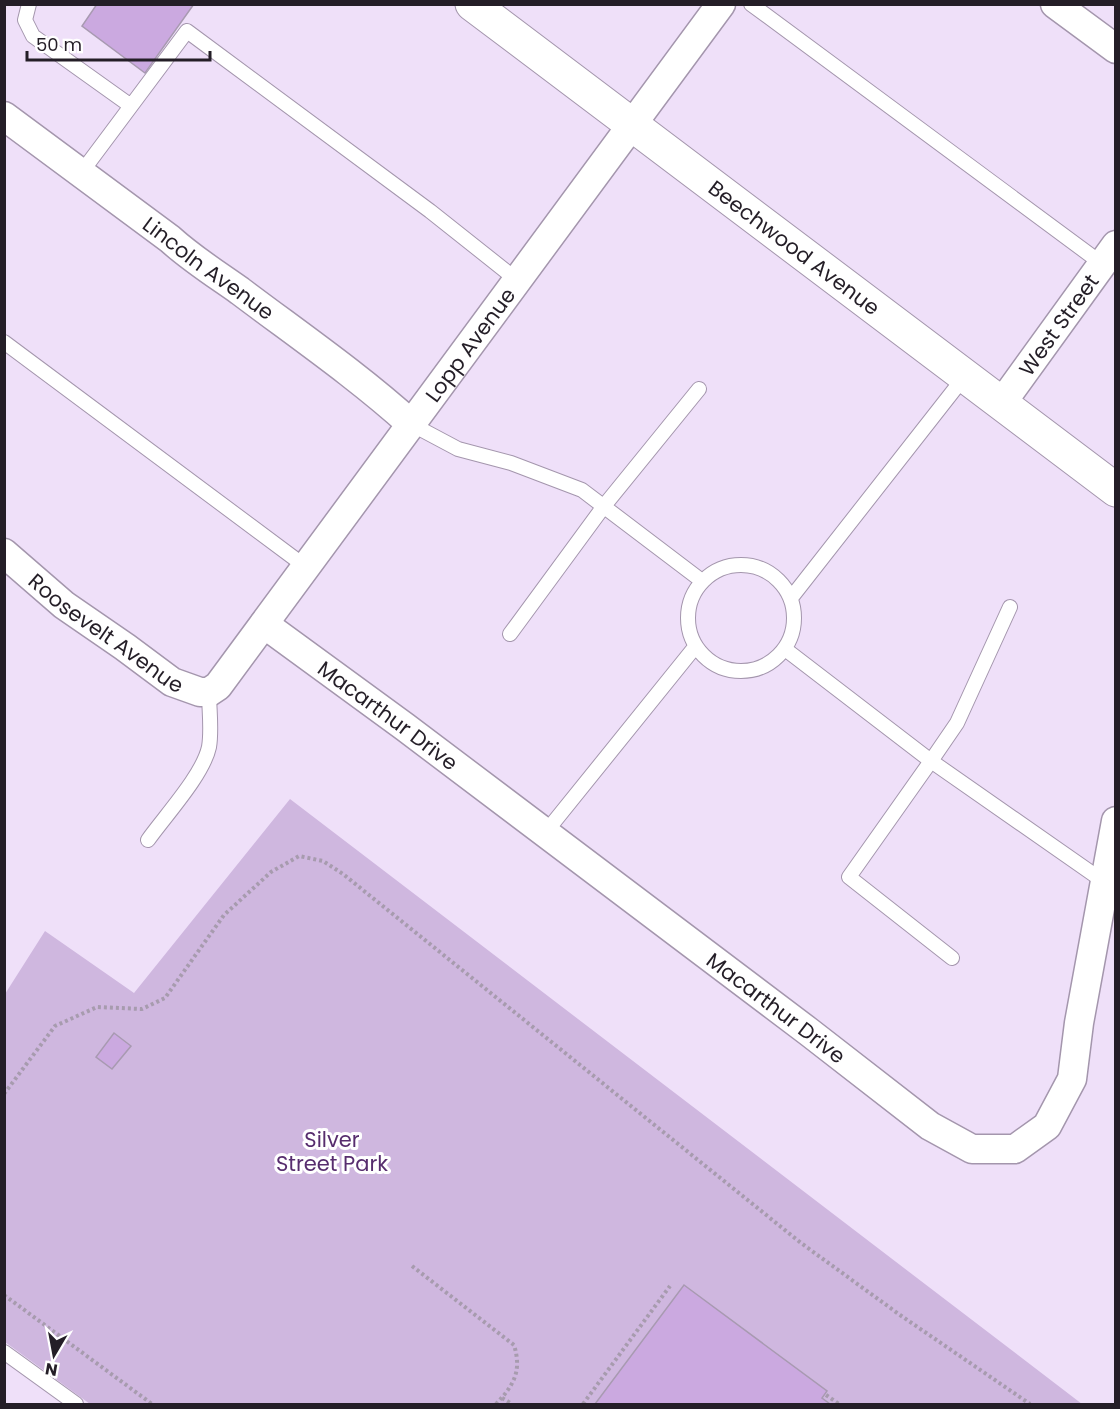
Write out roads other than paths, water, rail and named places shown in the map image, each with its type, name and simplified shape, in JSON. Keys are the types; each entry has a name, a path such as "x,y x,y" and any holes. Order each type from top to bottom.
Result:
{"main road":[{"name":"Beechwood Avenue","path":"472,4 1116,490"}],"street":[{"name":"Lopp Avenue","path":"214,689 721,4"},
{"path":"1055,4 1116,49"},
{"name":"Lincoln Avenue","path":"4,116 170,238 190,257 306,341 411,424"},
{"name":"West Street","path":"1001,404 1108,254"},
{"name":"Roosevelt Avenue","path":"4,553 64,605 172,682 200,692 214,689"},
{"name":"Macarthur Drive","path":"264,624 545,833 930,1126 972,1149 1015,1149 1031,1138 1047,1126 1072,1079 1079,1023 1116,821"}],"lane":[{"path":"29,4 25,20 33,36 131,106"},
{"path":"751,4 1108,254"},
{"path":"81,173 187,31 430,211 517,280"},
{"path":"4,342 306,567"},
{"path":"791,598 965,376"},
{"path":"510,634 604,506 699,389"},
{"path":"411,424 458,449 511,463 582,490 702,581"},
{"path":"733,565 751,566 768,572 782,583 791,598 795,615 793,633 785,649 773,662 757,670 740,672 723,669 707,660 695,647 688,631 687,613 692,596 702,581 716,570 733,565"},
{"path":"952,958 849,877 957,723 1010,607"},
{"path":"545,833 695,647"},
{"path":"785,649 931,761 1104,880"},
{"path":"148,840 188,787 202,764 209,747 214,689"},
{"path":"4,1352 76,1404"}],"park label":[{"name":"Silver Street Park","path":"332,1151"}]}
